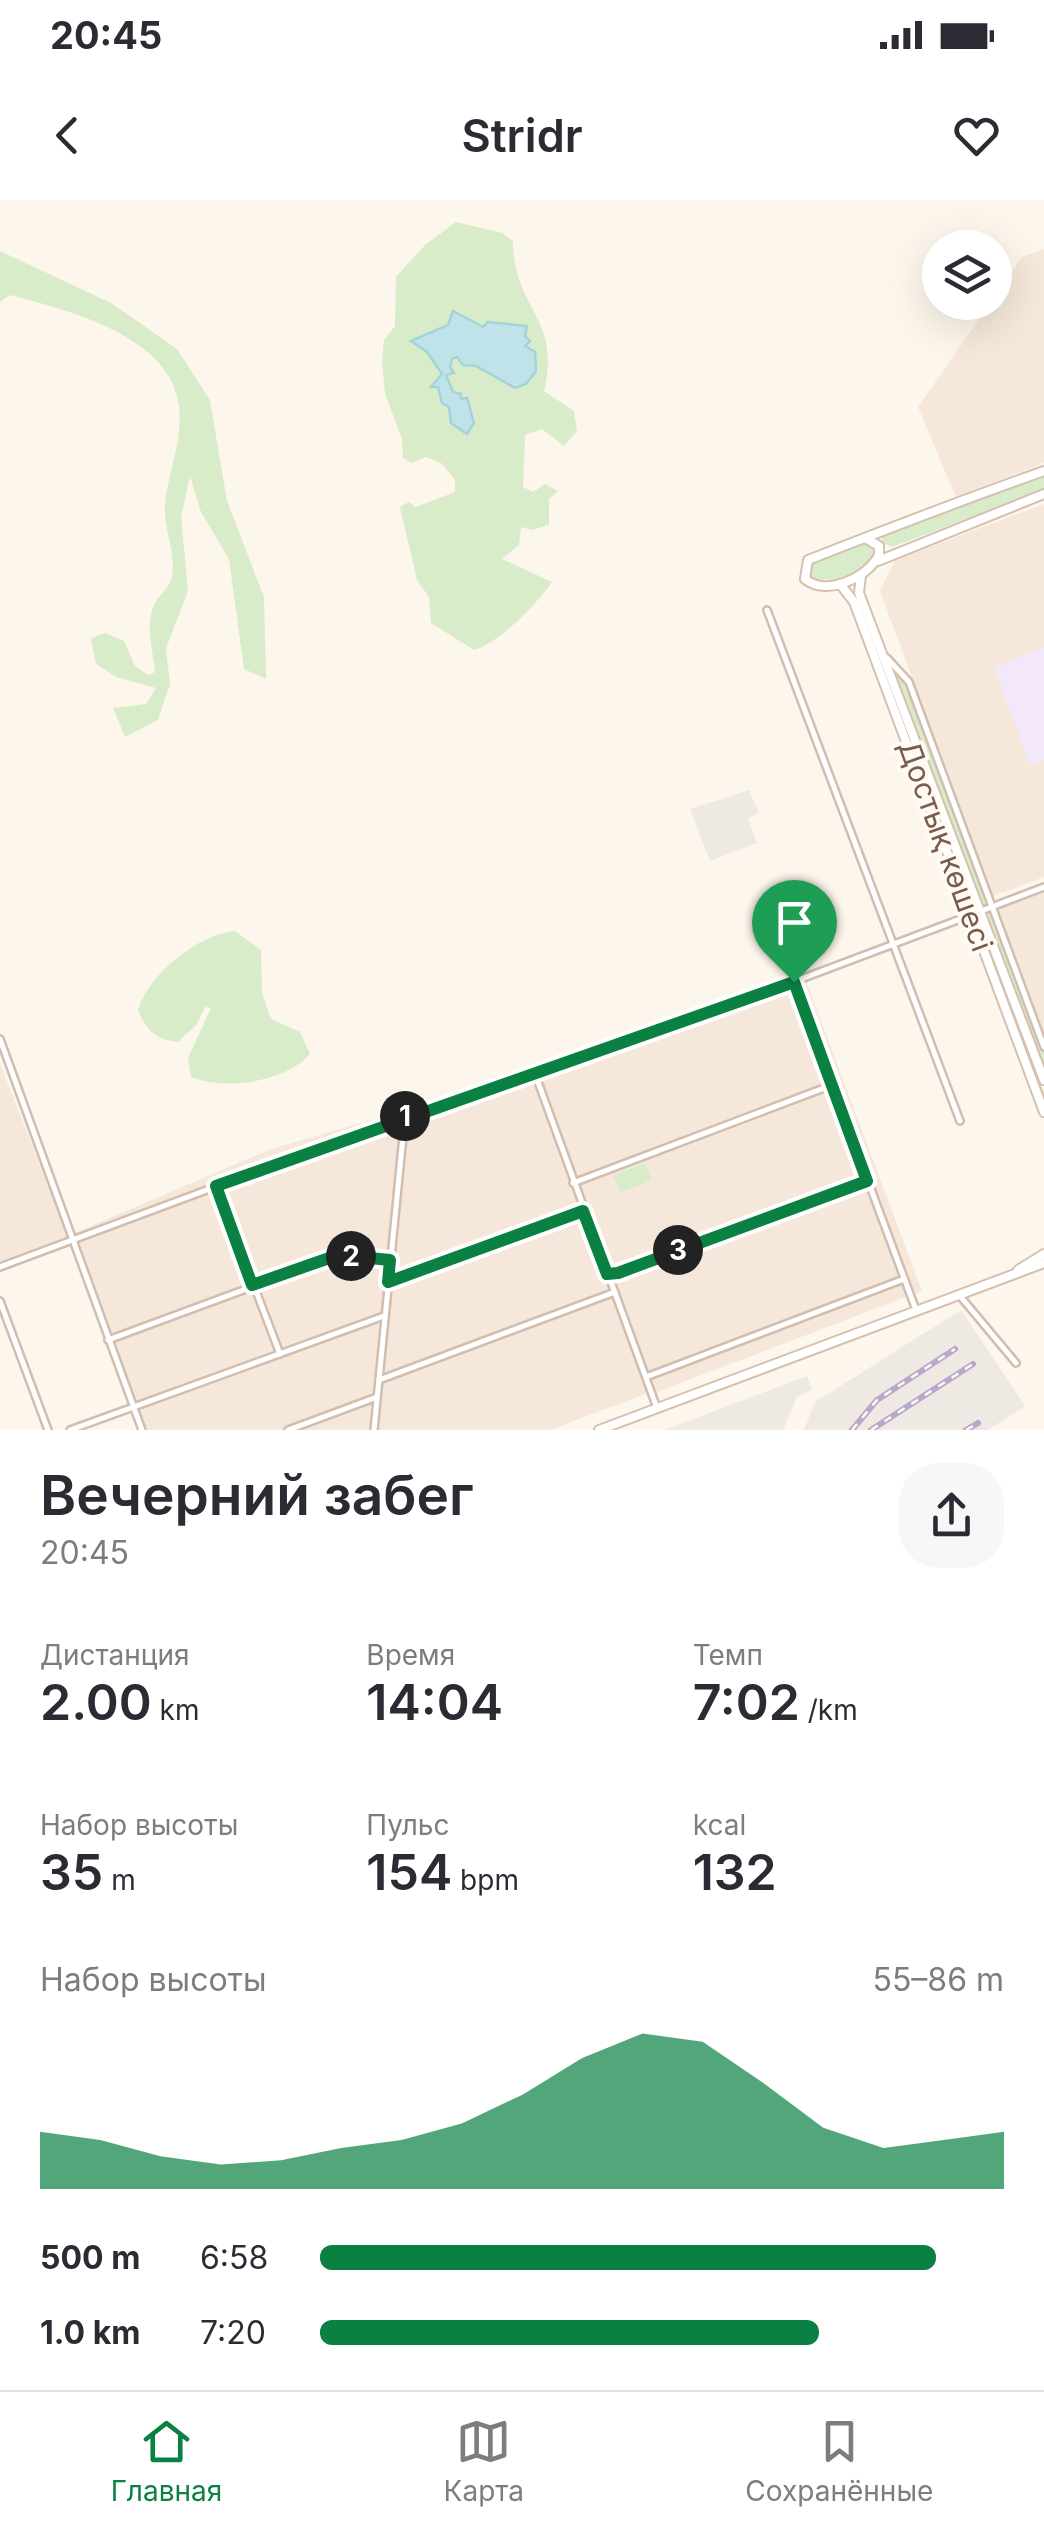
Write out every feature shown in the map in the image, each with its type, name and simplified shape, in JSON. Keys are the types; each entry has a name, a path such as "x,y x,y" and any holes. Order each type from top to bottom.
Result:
{"street":[{"path":"1044,470 808,560 804,566 805,579 813,585 840,584 878,561 1044,494"},
{"path":"865,538 879,546 878,561"},
{"name":"Достық көшесі","path":"860,575 859,593 1044,1080"},
{"name":"Достық көшесі","path":"840,584 854,602 1044,1112"},
{"path":"767,610 960,1121"},
{"path":"884,656 908,682 1044,1048"},
{"path":"0,1267 405,1116 794,982 1044,887"},
{"path":"794,982 916,1310"},
{"path":"0,1039 142,1430"},
{"path":"534,1071 657,1408"},
{"path":"574,1183 832,1084"},
{"path":"374,1430 405,1116"},
{"path":"607,1274 867,1181"},
{"path":"216,1186 280,1354"},
{"path":"388,1282 583,1211"},
{"path":"1010,1279 1044,1254"},
{"path":"108,1340 338,1255 390,1260"},
{"path":"599,1430 916,1310 1010,1279 1044,1263"},
{"path":"646,1377 904,1278"},
{"path":"378,1380 615,1292"},
{"path":"959,1295 1016,1362"},
{"path":"0,1301 48,1430"},
{"path":"70,1430 384,1316"},
{"path":"288,1430 377,1397"}],"shaded area":[{"path":"1044,249 1044,463 956,497 918,407 978,320 1012,320 1012,271 1022,257"},
{"path":"1044,504 1044,877 993,896 880,591 895,560"},
{"path":"1044,647 1044,760 1030,765 994,668"},
{"path":"749,790 759,813 748,818 757,843 710,861 690,809"},
{"path":"1044,891 1044,1039 995,909"},
{"path":"803,973 922,1291 657,1392 529,1067"},
{"path":"0,1064 69,1237 0,1262"},
{"path":"527,1068 648,1393 550,1430 378,1430 405,1111"},
{"path":"402,1111 370,1430 145,1430 74,1233 271,1149"},
{"path":"961,1310 1025,1406 988,1430 804,1430 815,1402"},
{"path":"807,1376 812,1390 797,1397 783,1430 664,1430"}],"green space":[{"path":"456,222 502,233 513,241 520,283 547,346 544,391 574,411 577,431 564,446 542,429 525,435 523,487 533,492 545,484 558,491 549,499 549,525 532,530 521,527 519,545 502,559 552,582 517,622 495,640 474,650 431,623 429,597 417,580 400,507 409,502 416,507 455,492 455,480 441,463 426,457 412,463 403,458 402,439 385,394 382,362 384,340 395,326 396,277 425,245"},
{"path":"0,251 111,303 177,349 210,400 227,501 264,597 266,679 244,669 229,559 201,512 190,476 181,517 188,591 166,648 170,684 158,720 125,737 113,708 146,704 156,688 116,677 96,664 91,638 105,633 124,641 135,666 148,675 155,672 150,622 154,605 170,583 173,570 165,505 179,432 179,407 172,382 158,362 137,344 87,318 59,309 10,295 0,302"},
{"path":"1044,473 1044,490 892,547 881,542 884,534"},
{"path":"865,541 877,548 876,559 848,580 808,579 807,564"},
{"path":"856,595 1044,1093 1044,1105 853,596"},
{"path":"893,671 907,683 1044,1053 1044,1071"},
{"path":"235,931 261,950 262,993 271,1019 300,1032 310,1054 299,1064 271,1077 237,1083 205,1081 191,1077 188,1058 211,1008 205,1007 196,1025 178,1042 153,1033 138,1010 152,983 176,959 205,940"},
{"path":"645,1163 652,1180 620,1193 613,1175"}],"water":[{"path":"453,311 483,327 488,322 527,326 525,336 530,341 525,346 535,352 536,371 526,384 515,388 476,366 463,365 457,357 452,359 450,367 454,373 446,375 453,392 461,394 461,399 467,398 474,423 467,434 451,423 449,407 442,403 438,387 431,387 442,374 427,352 411,341 448,325"}],"railway":[{"path":"852,1430 877,1400 955,1349"},
{"path":"871,1430 973,1364"},
{"path":"966,1430 978,1423"}],"route":[{"path":"794,982 867,1181 618,1273 607,1274 583,1211 388,1282 390,1260 338,1255 252,1285 216,1186 405,1116 794,982"}]}
